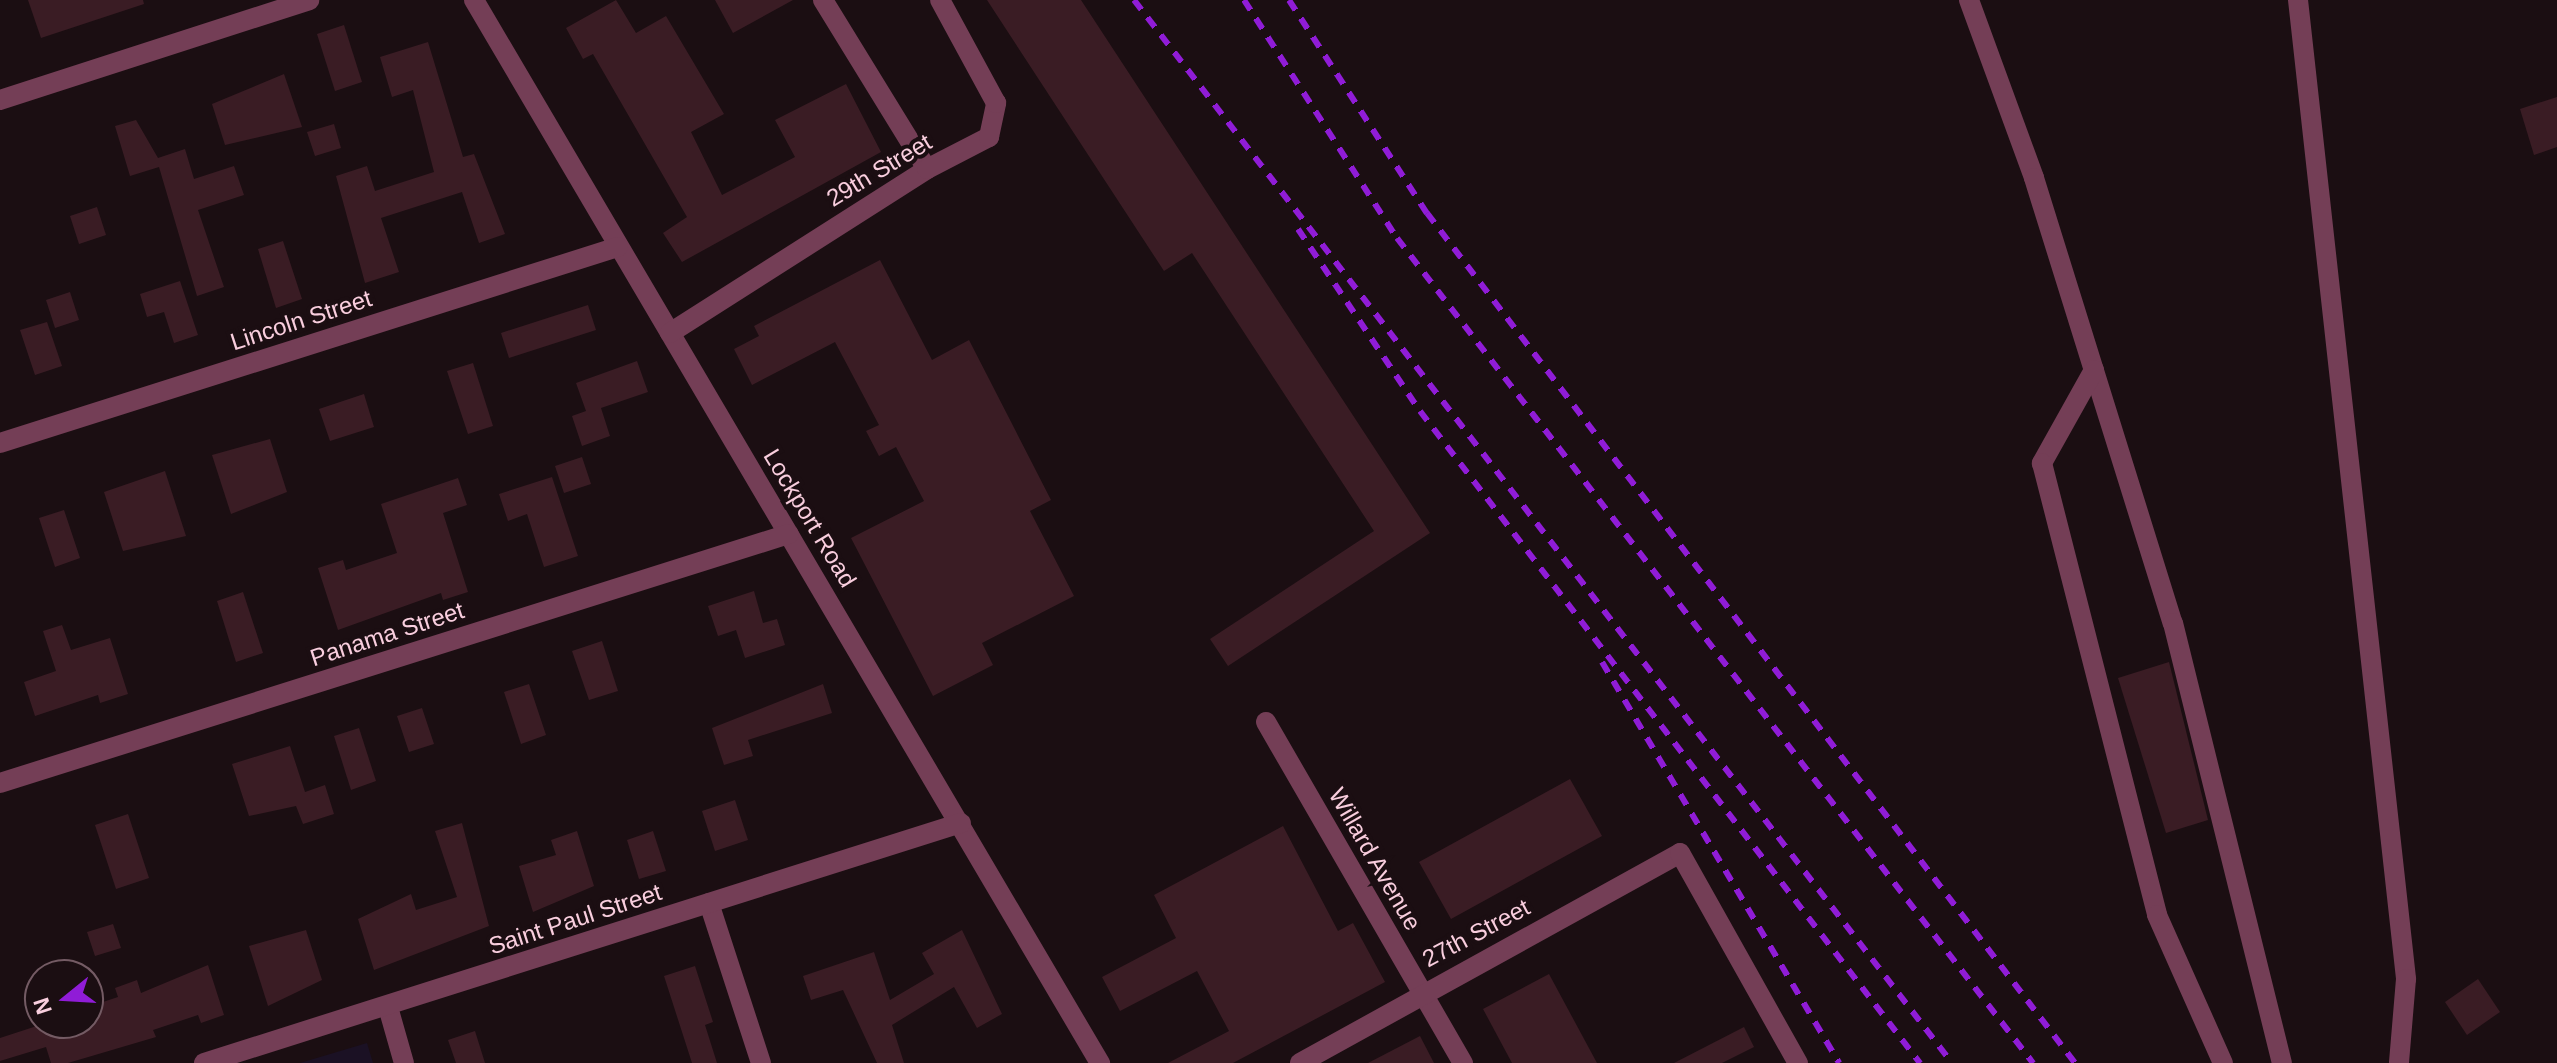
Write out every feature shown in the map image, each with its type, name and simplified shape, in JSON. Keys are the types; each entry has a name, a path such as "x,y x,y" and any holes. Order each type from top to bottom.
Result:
{"street":[{"path":"0,100 309,0"},
{"name":"Lockport Road","path":"474,0 1100,1063"},
{"path":"823,0 927,169"},
{"name":"29th Street","path":"670,333 927,169 989,137 996,103 940,0"},
{"path":"1969,0 2094,370 2173,623 2282,1063"},
{"path":"2298,0 2406,979 2399,1063"},
{"name":"Lincoln Street","path":"0,443 618,247"},
{"path":"2094,370 2042,463 2157,915 2223,1063"},
{"name":"Panama Street","path":"0,783 789,534"},
{"name":"Willard Avenue","path":"1266,722 1463,1063"},
{"name":"Saint Paul Street","path":"204,1063 961,823"},
{"name":"27th Street","path":"1300,1063 1680,853 1798,1063"},
{"path":"709,903 761,1063"},
{"path":"388,1007 404,1063"}],"shaded area":[{"path":"367,1043 373,1063 300,1063"}],"building":[{"path":"28,0 143,0 144,4 41,38"},
{"path":"616,0 636,33 666,16 724,114 691,132 722,195 795,157 775,120 846,84 881,152 682,262 663,233 687,217 593,54 583,59 566,28"},
{"path":"715,0 793,0 733,33"},
{"path":"987,0 1081,0 1430,533 1228,666 1210,639 1374,531 1192,253 1164,271"},
{"path":"344,25 362,82 335,91 317,34"},
{"path":"428,42 463,157 474,154 505,234 479,243 462,192 381,218 399,272 365,283 336,176 367,166 375,191 434,172 413,90 392,97 380,57"},
{"path":"284,74 302,127 225,145 212,104"},
{"path":"2557,97 2557,147 2534,155 2520,109"},
{"path":"136,120 158,158 185,149 194,179 234,166 244,195 198,210 224,287 197,296 159,167 130,176 115,126"},
{"path":"334,124 341,148 315,156 307,132"},
{"path":"97,207 106,235 79,244 70,216"},
{"path":"283,241 302,299 276,308 258,249"},
{"path":"880,260 932,360 969,340 1051,500 1030,511 1074,596 982,643 993,665 933,696 851,538 924,501 896,447 879,456 866,431 879,425 835,342 752,385 734,349 759,336 754,326"},
{"path":"180,281 198,335 174,343 164,312 147,317 140,294"},
{"path":"70,292 79,320 55,328 46,300"},
{"path":"588,305 596,330 509,358 501,333"},
{"path":"47,322 62,366 35,375 20,330"},
{"path":"637,361 648,392 601,408 610,436 582,446 572,416 586,411 576,383"},
{"path":"473,363 493,426 468,434 447,371"},
{"path":"364,394 374,427 330,441 319,409"},
{"path":"270,439 287,492 231,514 212,455"},
{"path":"582,457 591,484 564,493 555,466"},
{"path":"165,471 186,536 123,551 104,492"},
{"path":"552,477 578,556 544,567 527,514 508,521 499,494"},
{"path":"458,478 467,505 443,513 468,592 443,600 441,593 338,630 318,568 343,560 346,570 397,553 381,504"},
{"path":"64,510 80,558 55,567 39,518"},
{"path":"754,591 763,623 777,619 785,645 745,658 736,630 718,636 708,606"},
{"path":"243,592 263,653 236,662 217,601"},
{"path":"62,625 71,650 110,638 128,694 100,703 98,695 35,716 24,682 56,671 43,631"},
{"path":"602,641 618,691 589,700 572,651"},
{"path":"2169,662 2208,820 2166,833 2118,678"},
{"path":"529,684 546,735 521,744 504,692"},
{"path":"823,684 832,713 748,740 753,756 724,765 712,728"},
{"path":"422,708 434,744 409,752 397,716"},
{"path":"359,728 376,781 351,790 334,736"},
{"path":"290,746 305,792 325,785 334,814 303,824 296,806 249,816 232,764"},
{"path":"1570,779 1602,836 1451,919 1419,862"},
{"path":"735,800 748,840 715,851 702,811"},
{"path":"128,814 149,878 116,889 95,825"},
{"path":"462,823 489,926 374,970 358,919 411,894 416,910 457,897 435,831"},
{"path":"1283,826 1338,931 1353,923 1385,982 1233,1063 1168,1063 1229,1031 1197,971 1120,1011 1102,977 1176,938 1154,895"},
{"path":"577,831 594,886 533,912 519,866 556,855 551,840"},
{"path":"653,831 666,871 639,879 627,840"},
{"path":"113,924 121,948 95,956 87,932"},
{"path":"306,930 322,980 268,1006 249,946"},
{"path":"962,930 1002,1014 977,1028 954,987 892,1025 904,1063 877,1063 843,990 811,1000 803,976 874,952 890,1000 934,974 922,953"},
{"path":"208,965 224,1015 201,1023 198,1015 153,1030 156,1037 68,1063 51,1063 46,1047 0,1061 0,1038 24,1030 24,1039 104,1039 104,1002 118,997 115,988 137,980 141,993"},
{"path":"695,966 713,1022 705,1025 717,1063 692,1063 664,976"},
{"path":"1549,974 1597,1063 1512,1063 1483,1009"},
{"path":"2478,979 2500,1012 2467,1035 2445,1002"},
{"path":"1744,1027 1754,1047 1722,1063 1674,1063"},
{"path":"475,1031 485,1063 456,1063 448,1040"},
{"path":"1420,1036 1434,1063 1368,1063"}],"railway":[{"path":"1134,0 1952,1063"},
{"path":"1244,0 1397,238 2033,1063"},
{"path":"1289,0 1427,213 2075,1063"},
{"path":"1298,229 1420,411 1920,1063"},
{"path":"1602,662 1839,1063"}]}
